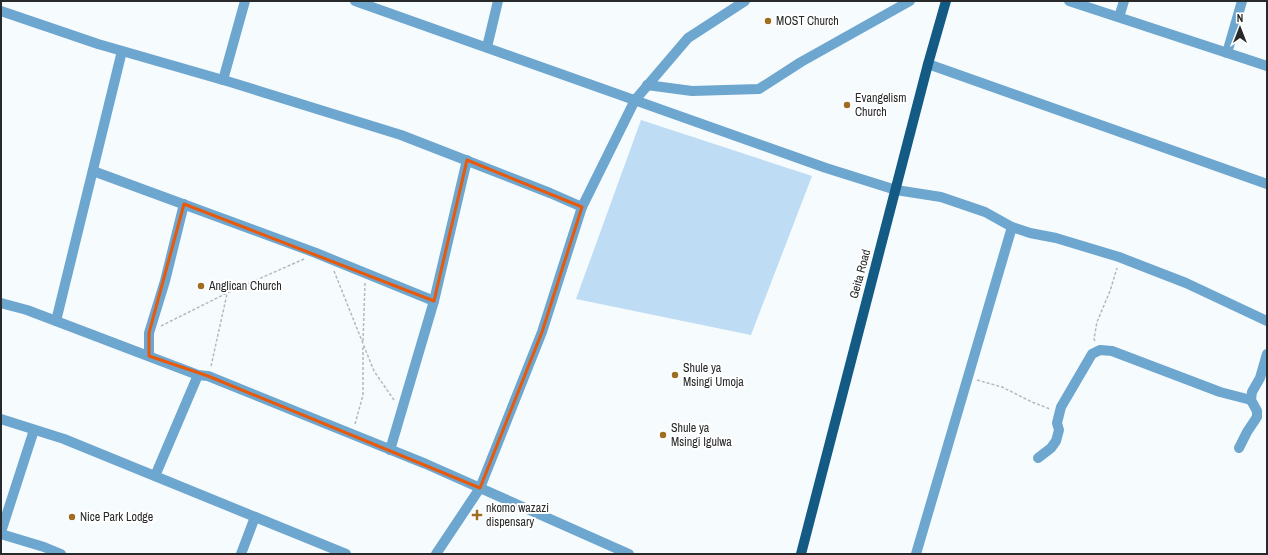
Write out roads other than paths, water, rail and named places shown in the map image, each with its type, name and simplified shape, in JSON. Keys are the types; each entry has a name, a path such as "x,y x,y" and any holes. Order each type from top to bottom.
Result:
{"main road":[{"name":"Geita Road","path":"801,554 928,64 946,1"}],"street":[{"path":"223,80 245,1"},
{"path":"355,1 826,168 896,190 941,197 985,212 1012,227 1030,233 1056,238 1116,256 1186,283 1267,321"},
{"path":"487,47 498,1"},
{"path":"726,13 730,1"},
{"path":"436,554 480,488 542,332 582,208 635,100 688,38 745,1"},
{"path":"647,85 692,91 759,89 801,62 910,1"},
{"path":"1069,1 1267,66"},
{"path":"1119,17 1124,1"},
{"path":"1227,53 1242,1"},
{"path":"1,10 122,51 223,80 401,135 550,193 582,208"},
{"path":"56,321 122,51"},
{"path":"928,64 1267,184"},
{"path":"390,450 434,300 467,160"},
{"path":"93,171 316,253 434,300"},
{"path":"149,356 149,332 165,281 184,204"},
{"path":"916,554 1012,227"},
{"path":"1,304 27,310 198,374 208,376 390,450 630,554"},
{"path":"1038,458 1051,448 1056,441 1059,430 1057,423 1061,407 1092,354 1100,350 1112,351 1220,392 1251,400"},
{"path":"1239,448 1257,417 1257,411 1251,400 1252,392 1260,378 1267,354"},
{"path":"154,476 198,374"},
{"path":"1,419 64,439 346,554"},
{"path":"34,430 1,533 61,554"},
{"path":"241,554 255,517"}],"place":[{"name":"MOST Church","path":"768,21"},
{"name":"Evangelism Church","path":"847,105"},
{"name":"Anglican Church","path":"201,286"},
{"name":"Shule ya Msingi Umoja","path":"675,375"},
{"name":"Shule ya Msingi Igulwa","path":"663,435"},
{"name":"nkomo wazazi dispensary","path":"477,515"},
{"name":"Nice Park Lodge","path":"72,517"}]}
